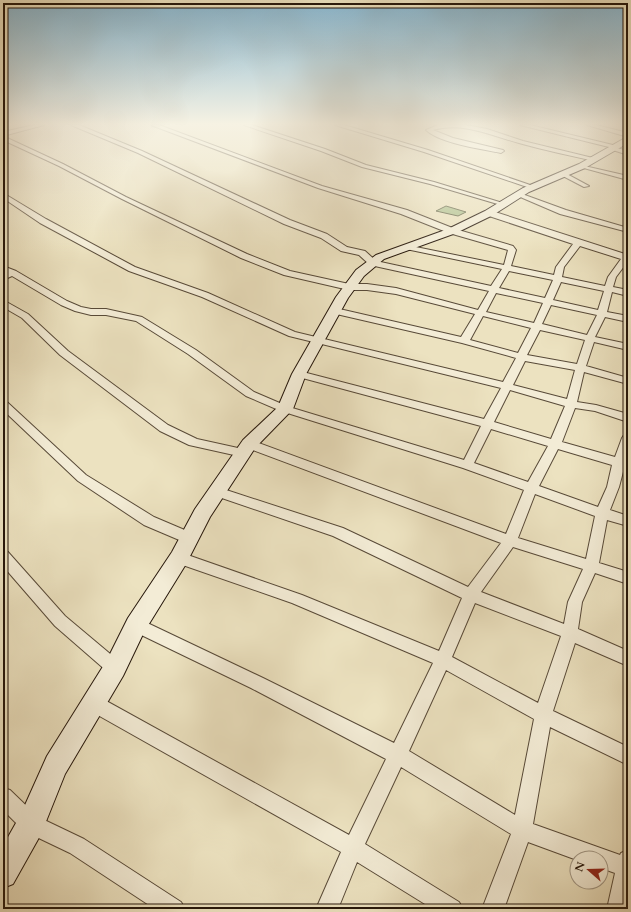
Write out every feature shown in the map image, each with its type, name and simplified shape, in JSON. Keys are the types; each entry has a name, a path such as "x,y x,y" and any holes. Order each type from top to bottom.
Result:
{"street":[{"path":"66,168 124,198 244,256 287,273 349,287 367,287 396,291 480,313 628,347"},
{"path":"173,168 283,220 324,236 344,249 362,253 373,263 495,288 628,319"},
{"path":"268,168 320,187 404,212 452,230 510,248 512,250 507,267 464,341"},
{"path":"370,168 432,183 503,204"},
{"path":"474,168 500,177 526,190 563,212 628,230"},
{"path":"3,874 31,824 56,765 115,668 136,625 179,558 202,514 246,449 285,409 299,374 349,287 360,273 387,254 452,230 489,213 526,190 576,168"},
{"path":"602,168 628,178"},
{"path":"563,174 586,186"},
{"path":"3,195 50,225 132,268 205,295 292,334 506,386 571,404 596,408 628,418"},
{"path":"327,909 353,848 443,660 471,595 510,541 531,489 555,444 571,404 590,338 602,313 608,290 615,272 627,258 489,213"},
{"path":"467,465 537,326 558,278 560,266 578,243"},
{"path":"406,247 628,293"},
{"path":"3,268 64,303 78,309 91,312 106,312 139,319 192,352 250,394 285,409 467,465 602,514 628,521"},
{"path":"3,277 13,273"},
{"path":"3,303 25,316 64,353 164,428 194,442 211,447 246,449 510,541 628,578"},
{"path":"335,311 464,341 522,357 581,368 628,381"},
{"path":"299,374 488,424 624,463"},
{"path":"3,404 82,478 150,521 189,538"},
{"path":"493,909 522,830 543,715 570,633 575,602 591,567 602,514 624,463 628,438"},
{"path":"217,492 338,532 471,595 570,633 628,659"},
{"path":"3,556 60,621 115,668"},
{"path":"179,558 297,599 443,660 543,715 628,756"},
{"path":"136,625 264,687 398,755 522,830 627,865 618,909"},
{"path":"93,703 353,848 452,909"},
{"path":"3,797 31,824 77,846 174,909"}],"green space":[{"path":"446,206 466,212 458,216 436,211"}]}
